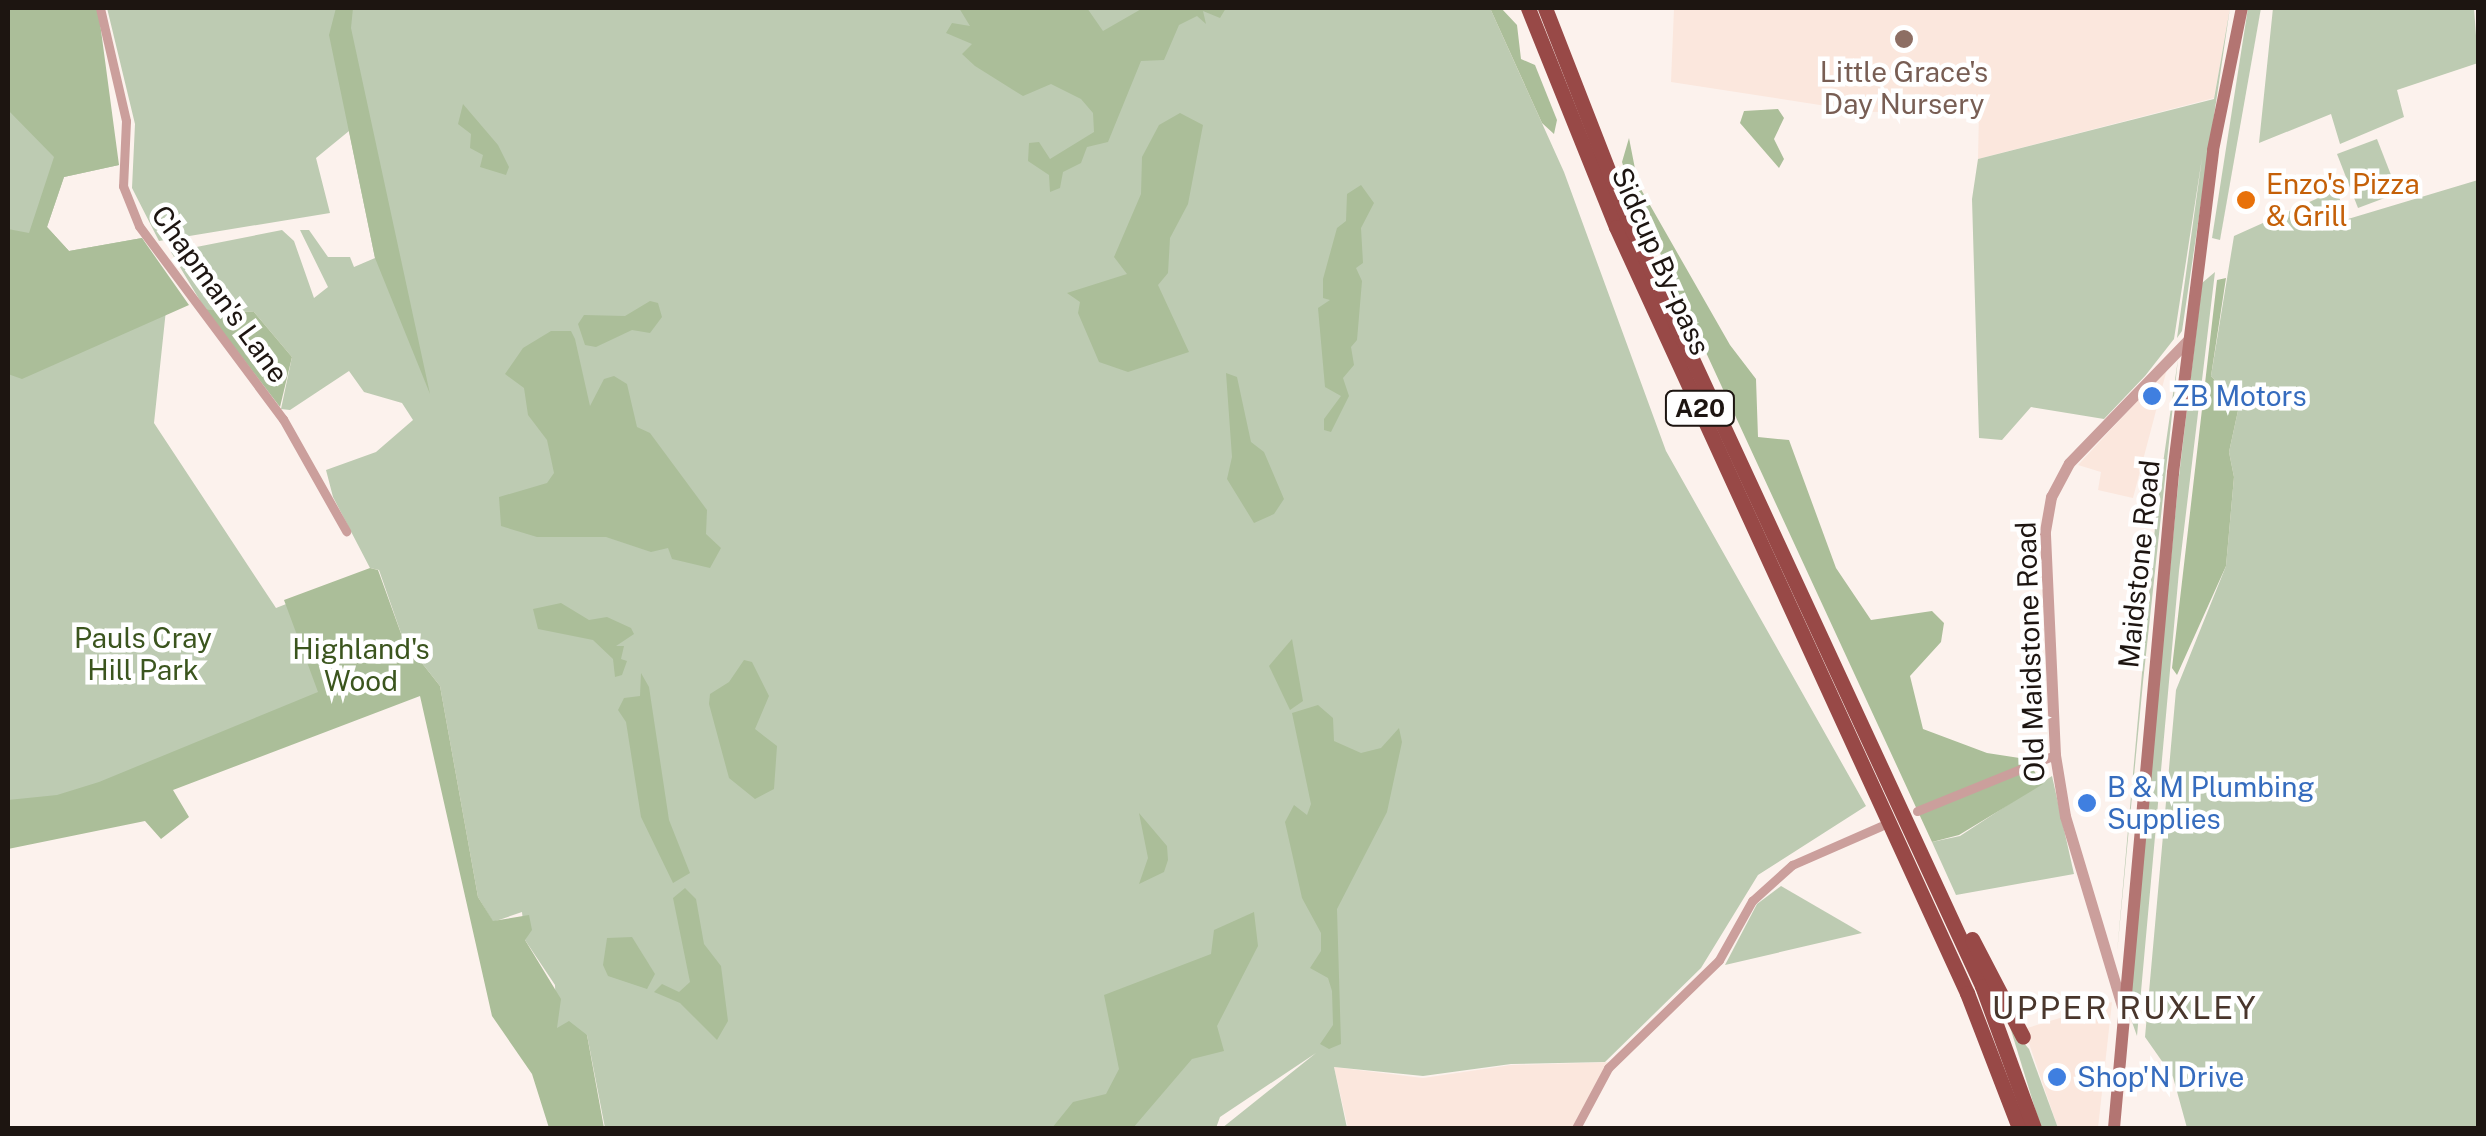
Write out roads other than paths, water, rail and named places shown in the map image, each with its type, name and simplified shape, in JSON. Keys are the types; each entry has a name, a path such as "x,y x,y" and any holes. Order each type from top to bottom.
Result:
{"highway":[{"name":"Sidcup By-pass","path":"1528,8 1616,227 1889,801"},
{"name":"Sidcup By-pass","path":"1545,8 1628,218 1889,801"},
{"name":"A20","path":"1889,801 2018,1128"},
{"name":"A20","path":"1905,836 1927,863 2007,1046 2034,1128"},
{"path":"1927,863 2023,1037"}],"main road":[{"name":"Maidstone Road","path":"2114,1128 2122,1006 2188,340 2242,8"}],"street":[{"name":"Chapman's Lane","path":"100,8 126,121 123,186 140,226 283,419 346,531"},
{"name":"Old Maidstone Road","path":"2122,1006 2065,816 2055,755 2046,531 2051,497 2070,463 2188,340"},
{"path":"1918,811 2055,755"},
{"path":"1576,1128 1608,1068 1719,960 1752,901 1792,865 1881,826"}],"place":[{"name":"Little Grace's Day Nursery","path":"1904,39"},
{"name":"Enzo's Pizza & Grill","path":"2246,200"},
{"name":"ZB Motors","path":"2152,396"},
{"name":"B & M Plumbing Supplies","path":"2087,803"},
{"name":"Shop'N Drive","path":"2057,1077"}],"district":[{"name":"UPPER RUXLEY","path":"2125,1008"}],"park label":[{"name":"Pauls Cray Hill Park","path":"143,654"},
{"name":"Highland's Wood","path":"361,665"}]}
